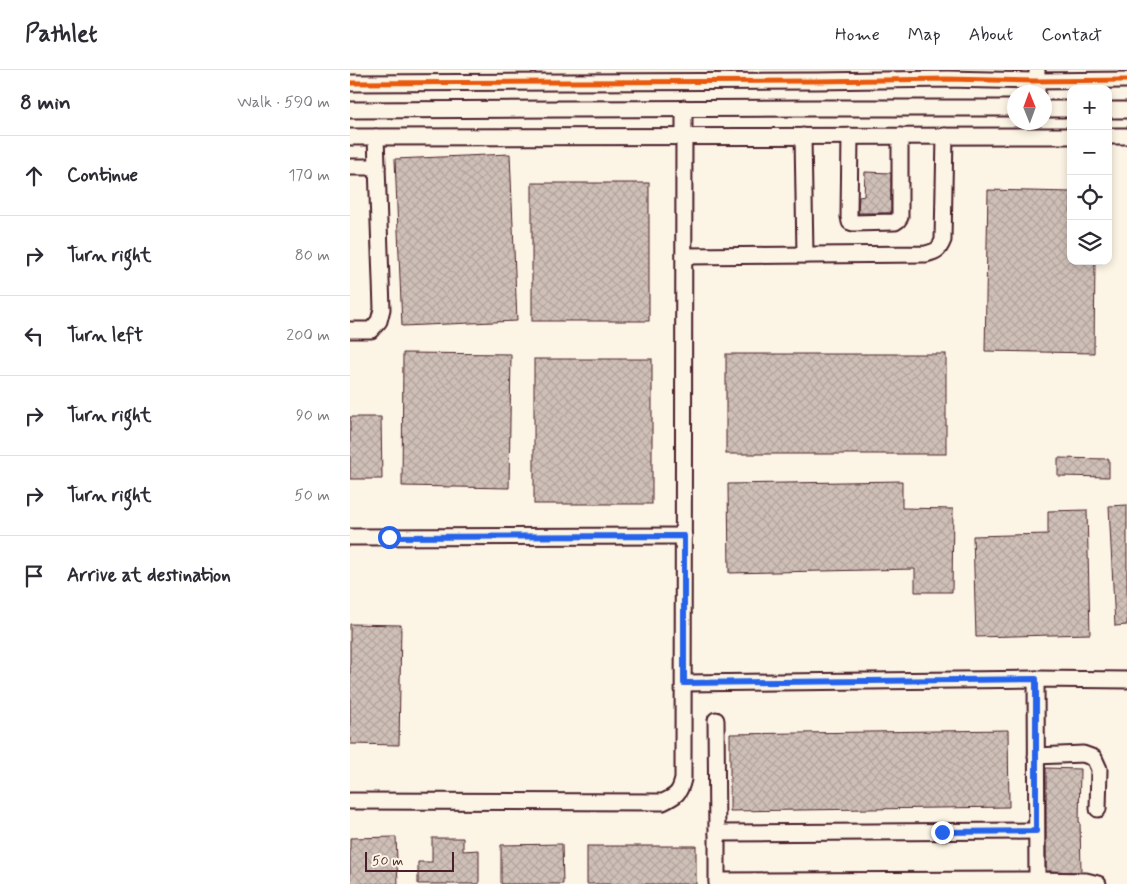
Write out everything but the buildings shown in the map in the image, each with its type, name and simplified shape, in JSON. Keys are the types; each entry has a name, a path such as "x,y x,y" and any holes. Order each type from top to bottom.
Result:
{"street":[{"path":"947,79 962,70"},
{"path":"1082,70 1095,80"},
{"path":"350,83 626,76 657,81 947,79 1010,75 1037,81 1127,80"},
{"path":"657,81 657,108"},
{"path":"350,801 663,802 673,797 680,790 684,779 684,108"},
{"path":"350,110 1007,108"},
{"path":"1052,109 1067,109"},
{"path":"1112,110 1127,110"},
{"path":"803,136 804,255"},
{"path":"850,136 849,217 852,223 895,222 900,217 900,136"},
{"path":"684,256 926,254 936,252 943,240 945,136"},
{"path":"350,137 1067,136"},
{"path":"350,330 371,330 379,321 382,309 376,137"},
{"path":"350,167 377,167"},
{"path":"350,537 684,536"},
{"path":"684,683 1036,679 1127,680"},
{"path":"1036,679 1037,880"},
{"path":"716,720 717,883 1037,880 1086,881 1098,884"},
{"path":"1036,756 1083,754 1094,758 1098,769 1098,809"},
{"path":"717,833 1036,831"}],"cycle path":[{"path":"350,83 947,79 1036,81 1127,80"}],"route":[{"path":"389,537 684,536 684,683 1036,679 1036,831 942,832"}]}
